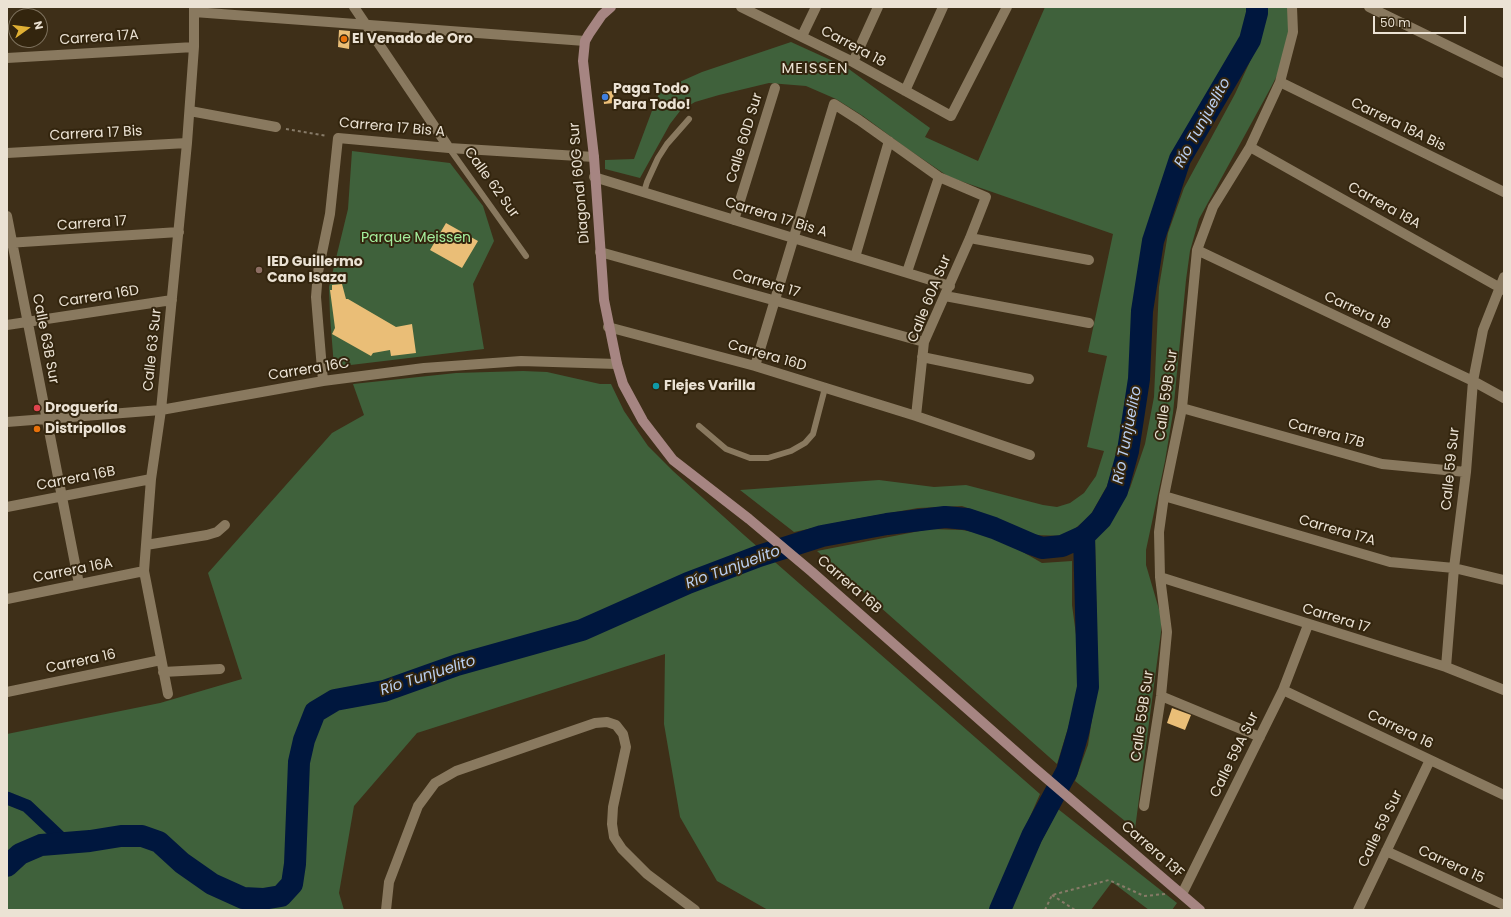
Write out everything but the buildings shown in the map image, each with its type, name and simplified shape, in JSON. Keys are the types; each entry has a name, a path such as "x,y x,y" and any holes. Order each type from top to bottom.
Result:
{"street":[{"name":"Calle 62 Sur","path":"354,7 449,148"},
{"name":"Diagonal 60G Sur","path":"611,7 602,15 588,34 585,41 583,62 594,157 594,177 604,300 608,327 617,364"},
{"path":"802,36 816,7"},
{"path":"853,62 878,7"},
{"path":"905,91 943,7"},
{"name":"Carrera 18","path":"746,8 853,62 951,116 1006,7"},
{"name":"Calle 59B Sur","path":"1144,806 1161,696 1168,632 1160,577 1159,532 1164,496 1182,408 1197,250 1213,206 1250,148 1280,82 1293,32 1292,7"},
{"path":"1369,7 1504,73"},
{"path":"194,9 367,25 585,41"},
{"name":"Calle 63 Sur","path":"168,694 144,571 151,479 161,410 190,111 194,47 194,9"},
{"name":"Carrera 17A","path":"7,58 194,47"},
{"name":"Carrera 18A Bis","path":"1280,82 1504,192"},
{"name":"Calle 60D Sur","path":"734,220 775,88"},
{"path":"755,366 834,104 939,177 907,272"},
{"path":"190,111 276,127"},
{"path":"323,381 316,297 318,272 330,214 338,138"},
{"name":"Carrera 17 Bis A","path":"338,138 449,148 594,157"},
{"path":"855,258 889,141"},
{"name":"Carrera 17 Bis","path":"7,153 187,143"},
{"name":"Carrera 18A","path":"1250,148 1502,288"},
{"name":"Carrera 17 Bis A","path":"594,177 950,286"},
{"name":"Calle 60A Sur","path":"916,416 924,342 950,286 986,197 939,177"},
{"name":"Calle 63B Sur","path":"7,216 10,243 28,322 78,584"},
{"name":"Carrera 17","path":"10,243 179,232"},
{"path":"970,238 1089,260"},
{"name":"Carrera 18","path":"1197,250 1473,381 1504,398"},
{"name":"Carrera 17","path":"600,252 924,342"},
{"name":"Calle 59 Sur","path":"1446,668 1454,568 1466,472 1473,381 1483,330 1502,288 1504,277"},
{"path":"945,296 1089,323"},
{"name":"Carrera 16D","path":"7,326 172,300"},
{"name":"Carrera 16D","path":"608,327 755,366 916,416"},
{"path":"922,357 1029,379"},
{"name":"Carrera 16C","path":"7,422 161,410 323,381 424,368 521,361 617,364"},
{"name":"Carrera 16B","path":"617,364 623,384 633,405 654,436 673,460 749,519 812,572 1032,766 1085,810"},
{"name":"Carrera 17B","path":"1182,408 1382,464 1466,472"},
{"path":"916,416 1030,455"},
{"name":"Carrera 16B","path":"7,507 151,479"},
{"name":"Carrera 17A","path":"1164,496 1390,562 1454,568 1504,580"},
{"path":"146,545 207,535 217,532 225,525"},
{"name":"Carrera 16A","path":"7,599 144,571"},
{"name":"Carrera 17","path":"1160,577 1503,687"},
{"name":"Calle 59A Sur","path":"1182,894 1283,690 1308,625"},
{"name":"Carrera 16","path":"7,692 161,660"},
{"path":"163,672 220,669"},
{"name":"Carrera 16","path":"1283,690 1504,796"},
{"path":"1161,696 1260,737"},
{"path":"386,910 389,882 410,826 418,806 435,783 456,771 595,723 607,722 616,725 623,734 626,747 613,807 612,824 614,838 622,850 647,874 696,910"},
{"name":"Calle 59 Sur","path":"1358,910 1430,760"},
{"name":"Carrera 13F","path":"1085,810 1200,910"},
{"name":"Carrera 15","path":"1386,851 1504,905"}],"lane":[{"path":"644,192 658,158 667,144 689,119"},
{"name":"Calle 62 Sur","path":"449,148 526,256"},
{"path":"699,426 726,450 750,458 768,458 791,451 805,443 813,434 825,388"}],"path":[{"name":"Carrera 17 Bis A","path":"276,127 338,138"},
{"path":"1052,895 1109,880 1144,896 1170,894"},
{"path":"1045,910 1052,895"},
{"path":"1052,895 1075,910"}],"green space":[{"path":"1045,7 1246,7 1246,21 1240,42 1169,163 1150,223 1133,317 1130,376 1119,447 1107,486 1090,516 1066,536 1035,535 998,519 962,506 918,508 794,532 740,490 879,480 934,487 966,485 1043,505 1057,507 1070,503 1084,493 1096,476 1104,451 1087,447 1107,356 1088,352 1113,234 949,177 863,116 836,99 806,86 769,83 695,102 680,111 670,124 640,178 605,169 605,160 634,159 656,100 660,92 666,88 702,72 791,42 846,67 930,128 925,137 978,161"},
{"path":"1266,7 1288,7 1290,21 1283,64 1199,219 1190,251 1173,413 1165,461 1146,550 1146,565 1161,616 1161,632 1135,829 1075,781 1088,745 1096,693 1097,641 1095,537 1106,526 1119,508 1130,488 1145,444 1154,397 1159,287 1168,233 1184,188 1235,94 1259,42 1265,19"},
{"name":"Parque Meissen","path":"352,151 450,163 483,206 494,241 473,284 484,349 334,367 329,287 348,209"},
{"path":"523,371 547,372 600,384 611,384 624,411 648,446 673,471 1040,794 989,910 768,910 717,881 680,817 664,724 665,654 417,733 354,806 339,893 344,910 7,910 7,734 160,703 242,679 208,573 332,433 364,415 353,384 456,373"},
{"path":"930,529 962,530 995,536 1042,563 1072,561 1072,605 1079,657 1080,689 1057,764 817,551"},
{"path":"1058,809 1177,903 1172,910 1149,910 1112,882 1091,910 1010,910 1022,879"}],"waterway":[{"name":"Río Tunjuelito","path":"7,866 20,854 41,845 90,841 121,836 142,836 159,842 182,863 212,884 243,898 263,899 281,896 292,884 295,864 299,762 304,740 315,712 335,700 384,691 457,665 582,630 688,583 759,556 822,536 887,524 945,517 967,519 994,528 1042,548 1062,546 1084,536 1101,519 1117,491 1128,451 1139,379 1142,311 1153,241 1180,159 1250,40 1257,13 1257,7"},
{"path":"1000,910 1032,836 1067,771 1078,733 1088,687 1084,536"},
{"path":"7,798 27,806 66,843"}],"place":[{"name":"El Venado de Oro","path":"344,39"},
{"name":"Paga Todo Para Todo!","path":"605,97"},
{"name":"IED Guillermo Cano Isaza","path":"259,270"},
{"name":"Flejes Varilla","path":"656,386"},
{"name":"Droguería","path":"37,408"},
{"name":"Distripollos","path":"37,429"}],"district":[{"name":"MEISSEN","path":"815,69"}]}
